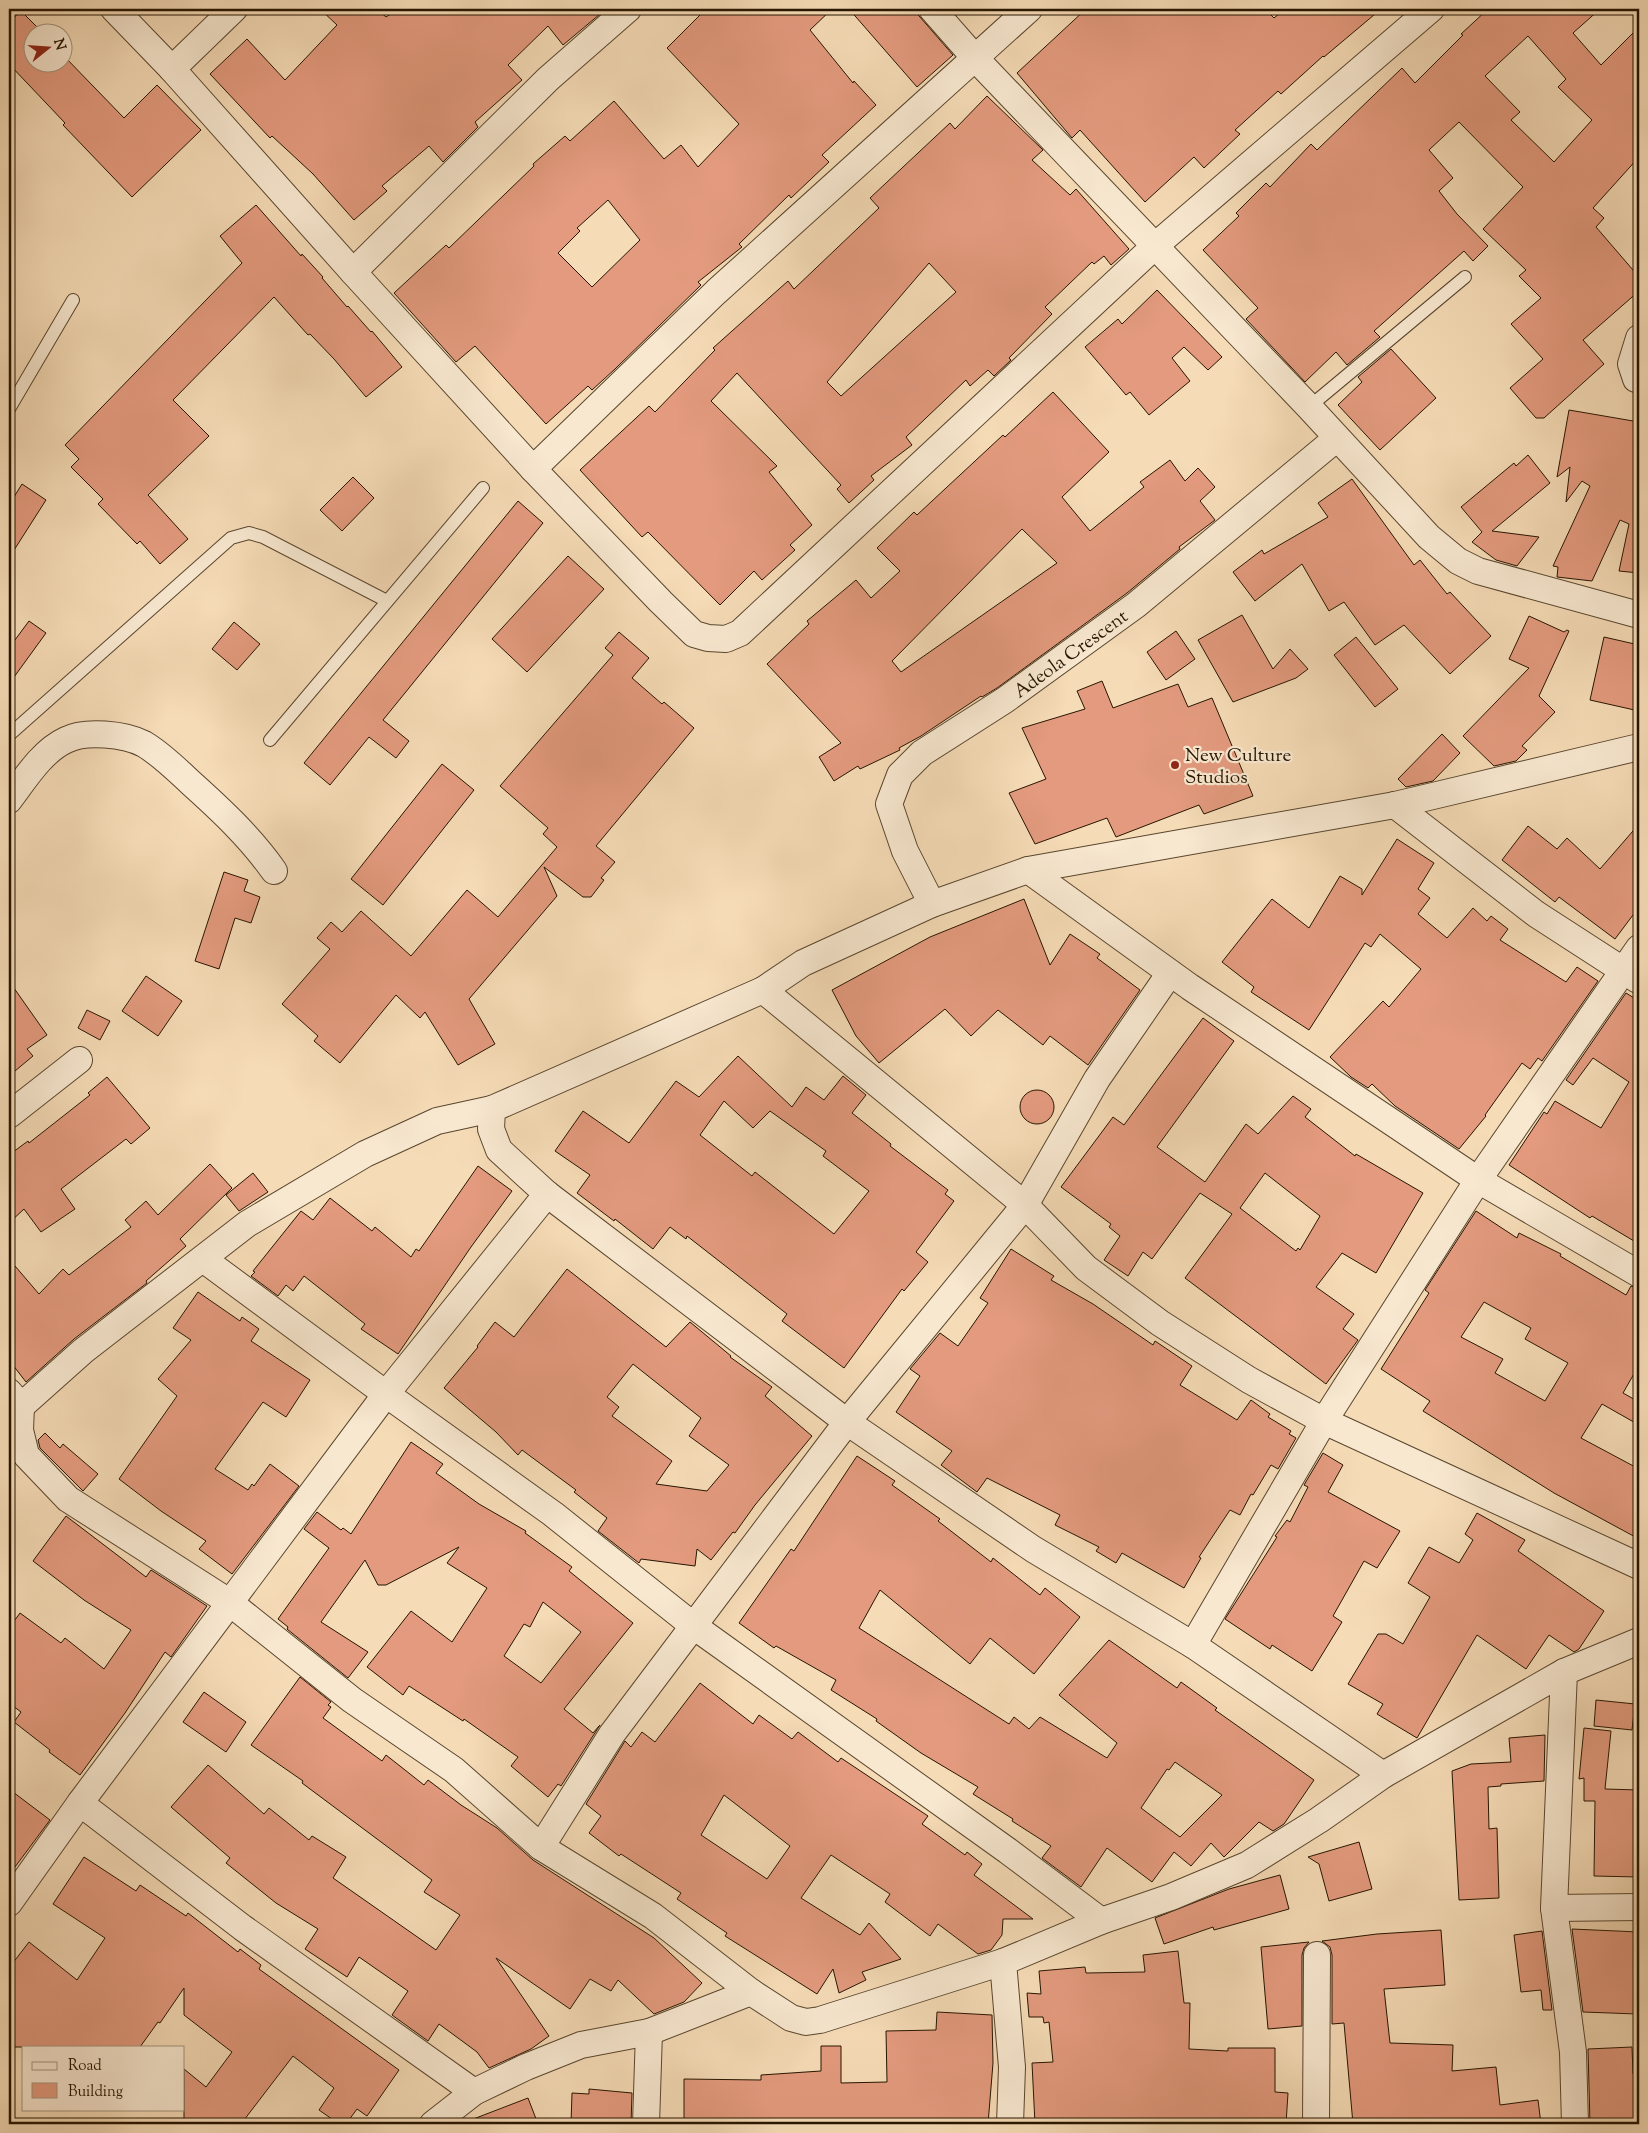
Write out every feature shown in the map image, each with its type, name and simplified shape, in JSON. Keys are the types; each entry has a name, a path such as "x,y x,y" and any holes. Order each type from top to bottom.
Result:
{"street":[{"path":"114,9 172,69 353,272 533,469 694,634 708,638 726,639 740,633 1156,245 1431,9"},
{"path":"172,69 234,9"},
{"path":"353,272 548,79 628,9"},
{"path":"932,9 975,58 1156,245 1429,537 1458,561 1478,571 1639,615"},
{"path":"533,469 716,292 1029,9"},
{"path":"1639,338 1631,364 1636,379 1639,380"},
{"name":"Adeola Crescent","path":"930,902 905,851 889,804 900,775 922,753 1005,700 1136,605 1337,438"},
{"path":"9,800 48,752 65,740 97,733 142,743 163,758 218,808 256,845 274,871"},
{"path":"1639,747 1395,806 1028,870 930,902 803,963 763,990 492,1108 437,1121 365,1154 247,1224 13,1405 26,1455 68,1499 229,1602 352,1700 454,1770 541,1847 653,1916 751,1992 791,2018 806,2022 820,2020 1003,1962 1101,1921 1171,1897 1247,1865 1319,1820 1383,1775 1564,1672 1639,1641"},
{"path":"1395,806 1536,914 1631,976"},
{"path":"1028,870 1170,973 1478,1180 1639,1274"},
{"path":"1192,1644 1324,1421 1478,1180 1631,976 1639,948"},
{"path":"541,1847 612,1734 847,1422 1025,1205 1097,1079 1170,973"},
{"path":"763,990 1025,1205 1086,1268 1160,1323 1249,1380 1324,1421 1639,1566"},
{"path":"9,1115 79,1060"},
{"path":"492,1108 490,1129 499,1150 547,1194 847,1422 1033,1548 1192,1644 1383,1775"},
{"path":"9,1903 80,1803 386,1394 547,1194"},
{"path":"203,1259 553,1514 694,1627 1008,1851 1101,1921"},
{"path":"1564,1672 1554,1908 1573,2052 1575,2124"},
{"path":"80,1803 243,1928 474,2092"},
{"path":"1554,1908 1639,1906"},
{"path":"1316,2124 1317,1955"},
{"path":"1003,1962 1012,2067 1010,2124"},
{"path":"432,2124 474,2092 526,2067 581,2045 649,2032 751,1992"},
{"path":"646,2124 649,2032"}],"lane":[{"path":"1309,407 1465,277"},
{"path":"9,409 73,300"},
{"path":"270,740 482,488"},
{"path":"9,735 231,538 248,533 263,537 387,601"}],"building":[{"path":"320,9 377,9 386,17 398,9 606,9 563,45 548,26 508,65 522,80 475,122 478,127 443,162 429,146 382,186 387,191 354,220 313,174 272,136 270,138 210,74 247,39 285,80 337,25"},
{"path":"706,9 832,9 810,30 853,83 854,81 876,105 822,155 829,162 791,198 789,195 739,244 742,247 698,282 701,285 592,390 588,386 546,424 475,346 456,362 394,293 446,245 449,248 534,166 533,164 565,136 570,141 614,101 664,159 681,145 698,167 739,124 667,48","holes":["608,200 640,240 592,287 558,253 580,231 577,228"]},
{"path":"849,9 913,9 953,55 917,87"},
{"path":"1086,9 1265,9 1274,18 1285,9 1381,9 1323,56 1281,94 1278,91 1235,130 1240,134 1204,168 1194,157 1145,202 1080,130 1072,138 1017,73"},
{"path":"1488,9 1600,9 1573,33 1601,65 1639,27 1639,157 1593,208 1604,218 1596,227 1639,277 1639,291 1583,340 1604,364 1544,418 1536,418 1510,388 1543,359 1511,324 1541,298 1519,276 1526,270 1483,229 1523,187 1459,122 1429,150 1453,178 1439,191 1457,214 1488,246 1473,261 1464,251 1374,331 1380,337 1347,365 1336,352 1305,382 1246,319 1258,308 1203,250 1239,216 1236,213 1266,183 1270,187 1311,144 1317,150 1402,68 1415,83 1463,35 1461,34","holes":["1528,36 1566,79 1558,87 1592,120 1554,162 1511,120 1520,112 1485,76"]},
{"path":"21,11 32,22 22,22 22,72 72,72 72,64 124,118 157,85 201,130 132,197 63,125 65,123 9,64 9,22"},
{"path":"987,96 1043,150 1032,160 1070,195 1076,189 1129,249 1111,265 1104,256 1094,264 1092,262 1045,307 1052,314 1009,358 1011,360 994,376 988,370 970,386 966,380 906,437 912,445 871,476 874,480 849,503 837,489 841,485 737,373 711,401 777,466 769,472 812,525 790,545 795,550 762,580 754,571 720,605 648,532 642,537 580,470 649,406 655,412 715,350 713,348 788,281 794,289 879,208 870,198 950,123 955,129","holes":["929,263 956,292 841,396 827,382"]},
{"path":"256,205 301,256 302,254 323,277 347,307 372,331 402,367 366,397 334,359 310,334 308,335 274,297 173,400 209,436 148,495 188,539 160,564 140,541 137,544 98,504 103,499 71,467 79,459 65,445 242,263 220,236"},
{"path":"1157,290 1222,357 1208,370 1184,347 1172,358 1190,381 1149,415 1130,392 1126,395 1085,347 1118,319 1122,324"},
{"path":"1391,349 1436,398 1380,450 1338,405 1362,382 1358,377"},
{"path":"1053,392 1109,452 1062,497 1090,531 1144,487 1140,482 1170,460 1185,481 1198,468 1215,487 1200,501 1215,520 1179,547 1180,549 1127,593 997,688 981,696 921,736 899,748 900,750 860,769 858,766 834,781 819,757 841,743 767,664 809,624 807,621 856,580 871,598 900,571 877,548 914,512 917,515 1003,435 1005,437","holes":["1022,529 1057,563 901,672 892,661"]},
{"path":"1569,410 1639,422 1639,573 1619,571 1629,524 1620,520 1592,581 1557,577 1558,567 1553,566 1590,486 1582,481 1566,502 1570,467 1557,477"},
{"path":"1528,455 1550,483 1492,531 1539,537 1517,566 1496,560 1472,542 1482,532 1461,507 1514,463 1516,466"},
{"path":"353,477 374,498 342,531 320,510"},
{"path":"1352,479 1414,565 1420,560 1447,594 1450,592 1491,636 1450,674 1404,625 1375,645 1344,602 1329,611 1302,564 1255,601 1233,572 1262,550 1264,554 1328,517 1318,503"},
{"path":"22,484 46,500 9,558 9,505"},
{"path":"518,501 543,523 383,720 409,741 396,758 369,737 330,785 304,763"},
{"path":"568,556 604,589 527,672 492,639"},
{"path":"1242,615 1273,669 1290,649 1308,669 1296,678 1233,702 1198,640"},
{"path":"1529,616 1564,632 1569,631 1539,696 1555,712 1522,746 1527,750 1516,761 1494,766 1463,736 1529,668 1509,659"},
{"path":"29,621 46,633 9,684 9,648"},
{"path":"234,622 260,644 237,670 212,649"},
{"path":"1176,631 1195,659 1166,680 1147,652"},
{"path":"619,632 649,658 632,678 694,728 596,846 615,862 601,878 604,880 591,897 583,897 544,867 557,896 469,999 495,1044 458,1065 425,1012 420,1018 396,995 340,1063 314,1041 318,1036 282,1004 330,949 317,938 331,922 342,932 361,911 411,956 467,890 498,917 557,847 543,834 548,828 500,786 613,655 605,648"},
{"path":"1356,637 1398,689 1375,707 1334,655"},
{"path":"1604,637 1639,645 1639,711 1590,700"},
{"name":"New Culture Studios","path":"1102,681 1113,708 1178,684 1188,707 1212,698 1253,796 1204,814 1199,805 1116,837 1107,818 1035,844 1009,793 1046,779 1022,728 1085,709 1077,691"},
{"path":"1442,734 1460,753 1433,781 1406,787 1398,779"},
{"path":"442,764 474,790 383,905 351,879"},
{"path":"1639,824 1639,907 1615,939 1559,897 1555,902 1502,860 1528,826 1557,849 1567,838 1600,869"},
{"path":"1397,839 1434,863 1418,889 1430,898 1418,914 1447,938 1473,908 1487,921 1491,916 1508,929 1500,940 1566,982 1577,967 1598,981 1542,1061 1538,1058 1530,1069 1522,1063 1486,1116 1459,1149 1395,1106 1372,1084 1368,1088 1351,1077 1330,1057 1383,1001 1389,1007 1421,969 1380,934 1371,947 1365,943 1309,1030 1251,992 1254,987 1222,962 1272,899 1309,928 1340,876 1362,889 1362,895"},
{"path":"224,872 248,880 244,891 260,897 251,923 235,918 219,969 195,961"},
{"path":"1024,899 1050,965 1070,934 1100,954 1097,958 1140,990 1088,1065 1050,1036 1043,1045 998,1010 971,1036 945,1009 879,1063 856,1036 832,990 930,937"},
{"path":"146,976 182,1001 158,1036 122,1011"},
{"path":"9,981 47,1035 27,1049 33,1056 9,1076"},
{"path":"1626,993 1639,1001 1639,1244 1592,1216 1590,1218 1509,1165 1544,1112 1547,1114 1555,1101 1601,1128 1629,1082 1593,1058 1573,1085 1566,1080"},
{"path":"87,1010 110,1021 100,1040 78,1028"},
{"path":"1203,1018 1234,1041 1157,1147 1205,1182 1246,1124 1258,1134 1293,1096 1311,1109 1305,1117 1355,1156 1356,1154 1423,1193 1376,1273 1342,1253 1316,1287 1354,1314 1343,1329 1358,1340 1326,1384 1185,1278 1232,1214 1200,1193 1152,1259 1143,1252 1128,1276 1104,1260 1120,1236 1109,1227 1111,1224 1061,1187 1113,1117 1124,1125","holes":["1265,1173 1320,1216 1300,1250 1298,1248 1296,1251 1240,1208"]},
{"path":"738,1056 792,1107 806,1087 824,1100 843,1076 866,1095 852,1113 891,1144 890,1146 948,1190 945,1194 954,1201 916,1252 928,1262 904,1291 902,1289 844,1368 782,1321 787,1314 687,1236 686,1239 670,1227 653,1249 615,1219 614,1221 577,1193 590,1175 555,1151 583,1111 629,1143 676,1081 699,1097","holes":["724,1101 753,1128 770,1111 826,1151 823,1156 869,1191 834,1234 755,1172 752,1176 700,1135"]},
{"path":"107,1077 150,1128 131,1144 126,1139 61,1189 75,1209 41,1232 24,1209 9,1223 9,1155 28,1141 29,1143 90,1095 88,1093"},
{"path":"1037,1090 1044,1091 1049,1095 1053,1100 1053,1114 1049,1119 1044,1123 1037,1124 1030,1123 1025,1119 1021,1114 1020,1107 1021,1100 1025,1095 1030,1091"},
{"path":"210,1164 232,1188 180,1239 186,1246 146,1281 147,1283 74,1339 26,1382 9,1360 9,1259 39,1294 63,1269 69,1275 131,1227 125,1220 146,1201 158,1215"},
{"path":"478,1166 512,1191 471,1247 398,1354 361,1329 365,1324 304,1276 293,1291 286,1285 278,1296 251,1276 301,1211 313,1220 330,1198 372,1231 375,1227 411,1257 416,1249 419,1251"},
{"path":"253,1173 268,1192 239,1211 226,1195"},
{"path":"1476,1211 1517,1238 1519,1233 1561,1254 1560,1256 1626,1295 1631,1286 1639,1289 1639,1365 1623,1393 1639,1402 1639,1425 1602,1404 1581,1438 1639,1469 1639,1539 1554,1493 1423,1411 1430,1401 1381,1369 1429,1293 1425,1290","holes":["1484,1302 1531,1328 1525,1339 1568,1363 1545,1401 1495,1373 1503,1359 1461,1337"]},
{"path":"1011,1249 1054,1276 1051,1280 1093,1304 1153,1345 1155,1341 1192,1366 1180,1385 1237,1420 1251,1400 1270,1414 1268,1417 1291,1431 1289,1434 1296,1438 1278,1469 1271,1465 1253,1495 1251,1494 1240,1515 1230,1510 1199,1557 1201,1558 1184,1588 1122,1553 1116,1563 1096,1551 1099,1547 1055,1525 1060,1515 987,1478 977,1492 941,1465 952,1451 896,1412 920,1376 910,1369 940,1333 958,1346 988,1303 980,1298"},
{"path":"567,1269 666,1347 690,1322 730,1357 772,1387 765,1396 812,1436 755,1505 735,1533 733,1532 711,1560 697,1549 695,1566 641,1559 639,1563 598,1531 607,1518 574,1492 576,1490 522,1450 518,1455 496,1432 444,1388 478,1347 495,1322 514,1337","holes":["633,1364 701,1418 689,1436 729,1465 707,1491 656,1484 672,1461 612,1416 619,1407 607,1397"]},
{"path":"198,1292 240,1321 242,1317 259,1329 251,1341 310,1380 286,1417 263,1402 215,1469 248,1490 252,1484 254,1486 270,1464 299,1486 232,1574 199,1549 206,1541 161,1511 119,1479 177,1396 158,1379 191,1340 173,1328"},
{"path":"45,1433 60,1448 63,1444 98,1474 83,1491 40,1448 38,1440"},
{"path":"411,1442 443,1464 436,1473 479,1504 526,1531 525,1533 572,1567 569,1571 633,1623 564,1709 593,1733 600,1725 561,1786 558,1784 548,1797 511,1766 518,1757 464,1719 463,1721 409,1686 403,1695 367,1667 411,1611 452,1642 487,1588 447,1563 459,1547 386,1585 378,1585 365,1560 321,1622 368,1652 348,1678 287,1629 288,1627 278,1619 329,1548 304,1529 317,1512 341,1530 343,1528 351,1534","holes":["543,1602 581,1632 541,1683 504,1656 524,1624 530,1627"]},
{"path":"1323,1453 1343,1465 1328,1492 1400,1531 1377,1568 1364,1561 1333,1616 1342,1622 1312,1671 1272,1645 1270,1649 1225,1619 1277,1537 1275,1536 1287,1520 1290,1522 1308,1487 1304,1485"},
{"path":"857,1456 895,1481 892,1485 940,1519 938,1521 991,1562 993,1558 1040,1595 1045,1588 1080,1617 1034,1674 990,1638 970,1664 880,1590 859,1628 1009,1724 1014,1717 1029,1729 1040,1717 1107,1758 1117,1743 1059,1695 1109,1640 1177,1688 1181,1682 1217,1708 1215,1710 1314,1780 1284,1824 1273,1831 1259,1822 1224,1857 1211,1843 1191,1866 1174,1852 1152,1882 1107,1848 1081,1887 1042,1858 1051,1846 973,1794 978,1787 921,1753 876,1721 877,1719 831,1690 836,1680 776,1646 774,1648 739,1623 791,1549 794,1551","holes":["1175,1762 1222,1795 1180,1837 1141,1808 1167,1769 1169,1770"]},
{"path":"1477,1513 1525,1540 1518,1551 1604,1611 1579,1649 1574,1652 1549,1635 1526,1669 1477,1635 1417,1738 1377,1714 1383,1704 1348,1684 1378,1634 1386,1634 1403,1644 1430,1597 1408,1583 1429,1547 1459,1563 1473,1540 1465,1534"},
{"path":"66,1516 146,1577 151,1570 207,1606 171,1657 165,1652 125,1713 80,1775 14,1722 21,1712 9,1703 9,1628 20,1613 61,1643 65,1638 104,1669 131,1630 84,1600 33,1561"},
{"path":"300,1677 331,1702 328,1705 331,1707 323,1718 382,1761 386,1755 424,1785 428,1780 461,1805 497,1828 533,1860 654,1938 702,1983 684,2002 654,2014 618,1980 611,1991 590,1979 570,2009 496,1958 549,2036 531,2049 489,2068 477,2052 439,2024 428,2041 392,2015 408,1991 359,1957 347,1977 305,1949 318,1929 276,1903 226,1863 230,1858 171,1807 208,1765 264,1814 269,1808 309,1840 312,1836 346,1857 333,1878 436,1950 460,1915 424,1892 432,1880 302,1783 303,1781 251,1745"},
{"path":"700,1683 753,1724 759,1715 792,1739 798,1732 838,1762 841,1758 928,1816 922,1824 965,1855 967,1852 982,1864 974,1875 1033,1919 1003,1919 1002,1935 991,1950 978,1954 938,1924 930,1936 885,1902 890,1894 831,1855 801,1898 860,1935 869,1923 901,1959 862,1972 866,1980 839,1993 833,1969 817,1994 725,1936 727,1933 677,1899 681,1893 621,1854 619,1856 589,1833 601,1816 586,1804 625,1741 631,1747 642,1732 655,1742","holes":["724,1795 790,1846 767,1879 701,1835"]},
{"path":"204,1692 246,1722 226,1752 183,1722"},
{"path":"1596,1700 1635,1704 1632,1730 1594,1726"},
{"path":"1584,1728 1611,1731 1605,1789 1639,1790 1639,1877 1594,1876 1595,1801 1584,1801 1584,1778 1579,1779"},
{"path":"1545,1735 1544,1781 1501,1784 1501,1786 1488,1787 1489,1829 1497,1828 1499,1898 1459,1900 1452,1771 1471,1764 1511,1762 1509,1738"},
{"path":"9,1789 50,1820 9,1875"},
{"path":"1359,1842 1372,1889 1329,1901 1319,1864 1308,1857"},
{"path":"84,1857 136,1891 140,1885 186,1916 188,1913 238,1952 240,1949 261,1965 259,1969 399,2070 367,2116 357,2109 346,2124 339,2124 319,2110 334,2088 293,2056 241,2124 184,2124 185,2070 206,2087 232,2052 184,2015 184,1988 160,2023 158,2022 141,2046 9,2047 9,1968 29,1942 77,1980 105,1938 53,1904"},
{"path":"1280,1875 1289,1909 1214,1930 1213,1927 1164,1944 1155,1918 1229,1889"},
{"path":"1572,1929 1639,1932 1637,2014 1583,2012"},
{"path":"1441,1930 1445,1985 1384,1989 1390,2043 1453,2045 1452,2071 1496,2067 1500,2105 1538,2100 1541,2124 1353,2124 1344,2023 1332,2024 1332,1955 1330,1947 1322,1941 1377,1934"},
{"path":"1542,1931 1552,2010 1543,2010 1541,1990 1521,1992 1514,1935"},
{"path":"1309,1942 1304,1948 1302,1955 1302,2026 1268,2029 1261,1947"},
{"path":"1178,1951 1184,2003 1190,2003 1189,2049 1228,2051 1228,2048 1275,2048 1275,2092 1288,2093 1286,2124 1035,2124 1032,2063 1053,2062 1049,2022 1044,2023 1043,2017 1029,2017 1027,1993 1041,1994 1039,1971 1085,1967 1086,1973 1145,1972 1143,1955"},
{"path":"937,2012 992,2015 993,2063 988,2124 684,2124 684,2079 761,2080 761,2075 821,2071 821,2046 841,2046 841,2083 887,2082 886,2031 936,2030"},
{"path":"1632,2047 1633,2074 1639,2073 1639,2124 1590,2124 1588,2049"},
{"path":"589,2089 632,2093 631,2124 571,2124 572,2093 589,2094"},
{"path":"528,2098 538,2124 463,2124 463,2123"}],"place":[{"name":"New Culture Studios","path":"1175,765"}]}
